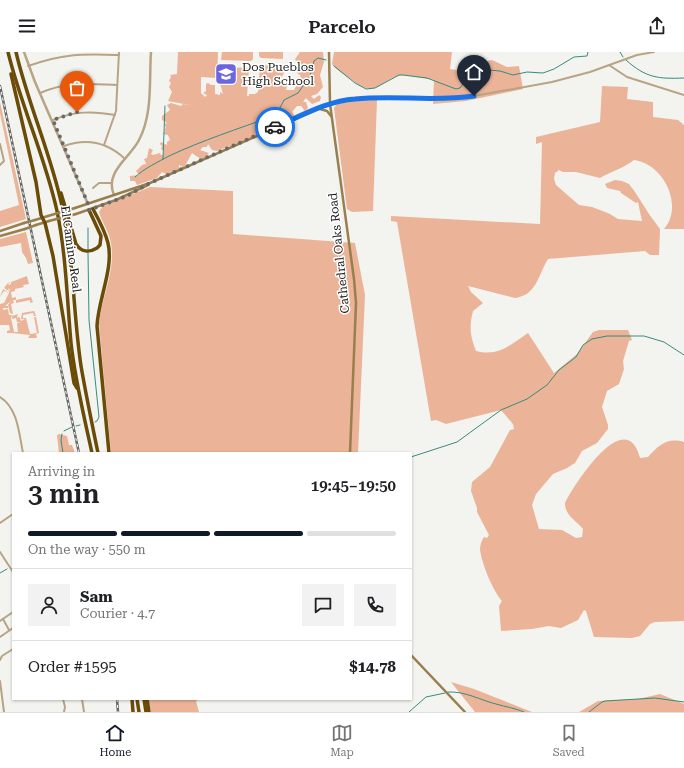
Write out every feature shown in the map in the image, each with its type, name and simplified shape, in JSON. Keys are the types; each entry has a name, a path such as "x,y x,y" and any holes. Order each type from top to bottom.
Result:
{"highway":[{"name":"El Camino Real","path":"8,52 27,117 44,164 56,209 62,242 71,344 78,392 92,452"},
{"path":"8,52 24,133 36,182 42,218 45,223 53,256 74,383 78,392"},
{"name":"El Camino Real","path":"16,52 21,72 51,163 68,235 81,366 98,452"},
{"path":"51,163 66,206 76,244 85,251 91,251 97,248 101,241 101,236 91,210"},
{"path":"91,210 104,232 109,251 109,264 100,302 97,326 109,452"},
{"path":"132,700 133,712"},
{"path":"137,700 139,712"},
{"path":"145,700 146,712"},
{"path":"145,700 149,712"}],"main road":[{"name":"Cathedral Oaks Road","path":"329,52 330,104 355,290 356,321 350,452"},
{"path":"0,231 150,183 330,104"},
{"path":"317,109 324,109 332,116"},
{"path":"0,236 91,210 127,196 150,183"},
{"path":"88,204 91,210"},
{"path":"412,656 465,712"}],"street":[{"path":"24,52 28,66 53,120 88,204"},
{"path":"114,195 112,183 116,171 137,144 145,125 148,108 151,52"},
{"path":"330,104 355,99 459,99 552,82 585,74 636,55 654,52"},
{"path":"28,66 68,55 119,54 115,115 104,145"},
{"path":"609,65 627,77 684,95"},
{"path":"40,93 55,87 70,84 118,84"},
{"path":"53,120 67,114 80,112 115,115"},
{"path":"64,146 79,142 104,145 116,150 125,159"},
{"path":"0,144 3,163 0,165"},
{"path":"93,188 99,183 112,183"},
{"path":"0,397 8,403 13,411 23,452"},
{"path":"0,523 12,515"},
{"path":"0,552 12,570"},
{"path":"9,630 1,620 12,613"},
{"path":"0,637 12,628"},
{"path":"0,660 2,656 12,650"},
{"path":"0,681 4,712"},
{"path":"63,700 65,707 64,712"},
{"path":"82,700 84,712"}],"shaded area":[{"path":"178,52 218,52 217,78 201,77 201,93 205,97 207,95 203,93 206,91 206,84 208,83 215,85 215,94 220,95 220,92 223,94 219,80 221,65 223,63 225,67 249,69 247,96 249,96 249,94 255,94 258,92 261,65 286,66 283,75 277,82 284,83 287,87 286,90 294,90 296,86 293,84 298,77 302,80 300,75 297,73 301,67 299,62 295,59 300,52 323,52 324,62 320,75 323,87 317,94 311,96 314,99 319,95 321,97 320,101 312,104 306,98 303,102 306,102 308,108 305,111 301,106 297,106 292,112 294,115 292,118 288,117 275,127 217,151 212,150 208,144 207,147 203,147 200,150 209,153 204,159 199,158 192,153 185,166 183,167 179,165 179,169 166,174 162,172 157,178 137,185 135,181 130,181 130,176 139,175 136,171 142,165 146,164 144,159 147,158 149,148 153,150 151,154 153,155 160,153 163,155 164,151 161,149 162,146 160,144 161,142 167,145 167,142 170,140 168,135 163,134 166,131 164,130 166,128 164,124 167,123 162,120 162,116 170,110 167,105 171,103 181,106 183,104 189,105 168,101 172,92 169,87 171,83 169,81 171,77 170,75 177,74"},
{"path":"222,52 253,52 253,59 251,61 221,60"},
{"path":"259,52 283,52 283,59 261,58 259,56"},
{"path":"334,52 452,52 450,69 463,71 477,63 492,60 507,67 519,66 523,89 466,101 433,104 434,80 403,75 395,77 373,88 367,88 360,86 341,73 332,64"},
{"path":"602,86 628,87 627,99 653,102 653,117 678,120 684,125 684,229 664,229 670,220 672,209 668,187 654,169 645,163 634,160 600,178 576,172 563,172 559,170 555,173 554,179 556,185 579,205 592,207 618,219 642,221 638,202 636,203 620,191 607,188 605,184 615,180 629,184 660,229 659,255 650,255 645,251 548,259 532,289 528,293 515,298 468,286 471,292 483,303 473,311 471,336 476,351 491,352 510,346 528,333 554,373 577,354 593,332 599,330 628,330 632,340 629,341 623,361 624,369 619,384 607,391 602,407 608,429 597,443 582,451 575,463 553,474 536,494 532,505 539,529 562,530 576,538 582,537 583,529 569,515 565,507 565,503 589,466 601,453 613,443 624,439 633,444 640,458 648,457 656,449 668,441 684,442 684,621 655,622 650,624 640,636 632,638 594,637 586,611 584,610 578,620 561,628 549,626 532,629 501,631 499,606 502,601 488,576 480,549 484,537 487,538 489,535 477,512 471,491 472,482 490,467 510,430 514,429 513,424 501,410 446,424 436,420 431,421 397,222 391,221 391,216 540,224 542,142 536,144 536,137 600,122"},
{"path":"368,99 377,100 373,211 352,212 347,209 334,108 338,103"},
{"path":"0,102 26,219 0,227 0,211 19,205 0,113"},
{"path":"150,187 233,191 233,234 355,243 365,295 358,452 111,452 99,324 102,304 112,264 112,254 109,236 99,212 102,207"},
{"path":"26,232 33,263 28,264 22,252 21,243 0,247 0,239"},
{"path":"27,276 29,284 23,285 24,287 15,289 15,291 11,292 12,298 16,297 16,300 13,300 14,303 11,304 13,314 10,313 8,305 11,301 5,306 8,306 8,308 3,308 3,310 8,309 9,315 12,315 11,318 14,332 18,332 17,323 21,322 17,322 16,318 12,319 12,316 18,314 17,317 18,318 19,316 21,321 25,319 21,319 22,313 34,311 36,316 34,316 33,313 23,315 23,318 26,318 30,334 37,333 34,317 36,317 39,333 36,334 37,338 28,338 30,335 7,333 7,331 10,330 9,325 0,325 0,304 4,303 9,293 9,291 4,288 7,284 10,282 8,284 9,285 11,282"},
{"path":"3,289 9,293 4,291 0,297"},
{"path":"31,297 33,302 30,303 30,300 16,303 16,300"},
{"path":"57,435 67,436 69,445 72,445 75,452 59,452"},
{"path":"451,682 474,689 532,712 475,712"},
{"path":"660,694 684,704 684,712 579,712 598,701 638,699"},
{"path":"148,700 198,700 196,701 199,712 151,712"}],"waterway":[{"path":"334,66 355,83 366,89 375,88 399,75 427,78 456,89 460,88 468,77 474,73 489,70 500,71 513,75 527,72 543,73 554,69 574,57 587,56 588,52"},
{"path":"620,52 623,57"},
{"path":"135,177 152,165 182,150 273,116 278,112 284,100 298,93 310,76 314,61 318,58 326,60"},
{"path":"626,60 646,74 667,78 684,78"},
{"path":"163,159 165,106"},
{"path":"88,228 88,250"},
{"path":"88,253 89,320 99,417 95,422"},
{"path":"412,457 457,442 501,410 527,399 547,385 559,370 576,357 583,345 592,339 607,336 644,336 664,342 684,355"},
{"path":"76,426 80,425"},
{"path":"64,431 72,427"},
{"path":"62,434 61,440 63,452"},
{"path":"0,573 7,569"},
{"path":"448,692 466,694 524,712"},
{"path":"409,712 426,697 445,693"},
{"path":"589,712 605,701 655,698 684,702"}],"railway":[{"path":"0,86 79,452"},
{"path":"117,700 118,712"}],"way so far":[{"path":"77,112 67,114 53,120 88,204 89,210 127,196 144,188 150,183 275,127"}],"place":[{"name":"Dos Pueblos High School","path":"226,74"}],"route":[{"path":"275,127 340,101 372,98 459,99 474,96"}]}
